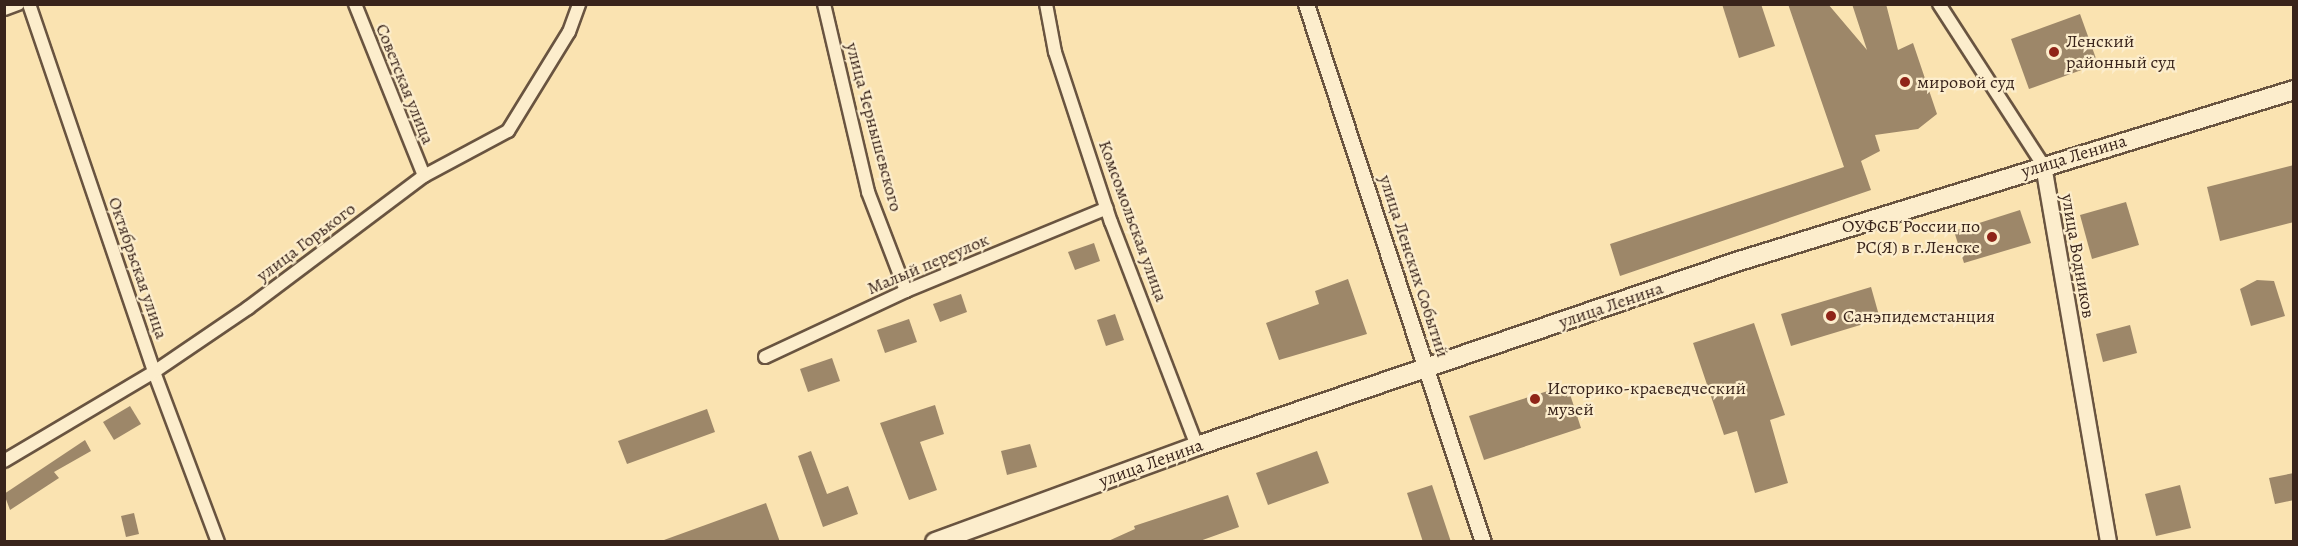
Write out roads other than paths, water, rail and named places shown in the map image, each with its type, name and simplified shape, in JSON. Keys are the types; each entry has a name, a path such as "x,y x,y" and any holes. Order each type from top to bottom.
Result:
{"main road":[{"name":"улица Ленина","path":"935,542 1197,446 1736,262 2043,165 2294,90"}],"street":[{"path":"4,9 18,4"},
{"name":"Октябрьская улица","path":"29,4 154,372 218,542"},
{"name":"Советская улица","path":"355,4 424,176"},
{"name":"улица Горького","path":"4,461 154,372 248,308 424,176 508,131 569,32 579,4"},
{"name":"улица Чернышевского","path":"824,4 868,192 906,291"},
{"name":"Комсомольская улица","path":"1046,4 1055,52 1107,208 1197,446"},
{"name":"улица Ленских Событий","path":"1306,4 1483,542"},
{"name":"улица Водников","path":"1938,4 2043,165 2108,542"},
{"name":"Малый переулок","path":"765,357 906,291 1107,208"}],"place":[{"name":"Ленский районный суд","path":"2054,52"},
{"name":"мировой суд","path":"1905,82"},
{"name":"ОУФСБ России по РС(Я) в г.Ленске","path":"1992,237"},
{"name":"Санэпидемстанция","path":"1831,316"},
{"name":"Историко-краеведческий музей","path":"1535,399"}]}
